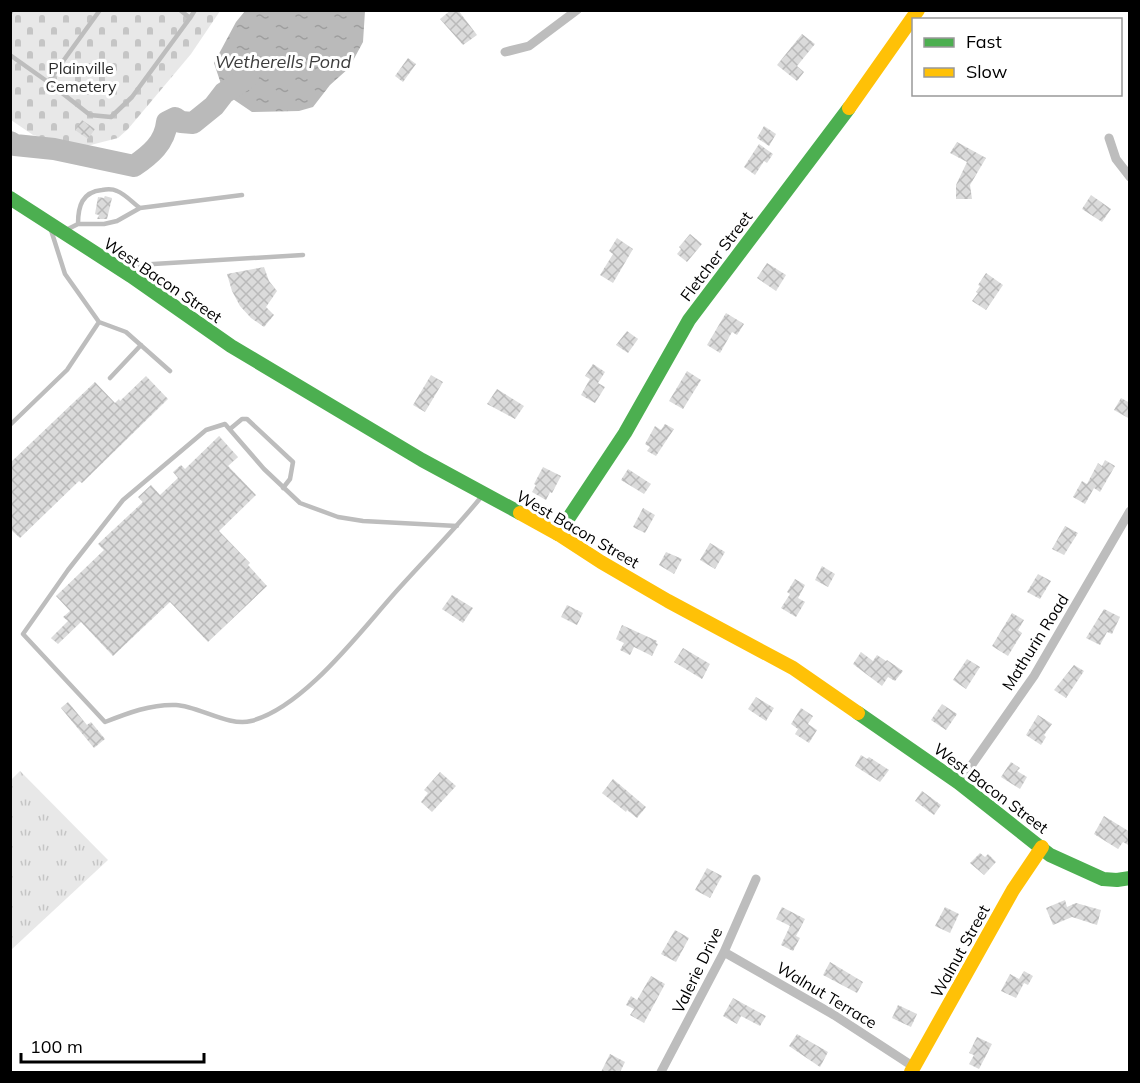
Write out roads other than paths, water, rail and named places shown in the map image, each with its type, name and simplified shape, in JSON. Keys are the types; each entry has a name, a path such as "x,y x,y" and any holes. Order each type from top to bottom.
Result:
{"street":[{"path":"505,52 529,46 577,10"},
{"name":"Fletcher Street","path":"558,534 625,433 689,320 855,100 912,19"},
{"path":"1109,138 1116,159 1130,177"},
{"name":"West Bacon Street","path":"10,198 128,274 231,345 422,460 558,534 668,601 794,668 959,783 1050,855 1103,879 1130,878"},
{"name":"Mathurin Road","path":"959,783 1034,676 1130,511"},
{"name":"Walnut Street","path":"913,1070 1013,890 1042,847"},
{"name":"Valerie Drive","path":"662,1072 724,952 756,879"},
{"name":"Walnut Terrace","path":"724,952 834,1015 913,1070"}],"lane":[{"path":"48,82 100,10"},
{"path":"180,10 190,18"},
{"path":"10,55 90,115 111,117 132,97 195,10"},
{"path":"78,224 78,210 82,200 90,191 116,190 140,208"},
{"path":"62,232 78,224 104,224 117,220 140,208 242,195"},
{"path":"49,224 65,274 99,322 126,332 170,371"},
{"path":"128,274 137,265 303,255"},
{"path":"10,425 67,370 99,322"},
{"path":"110,378 141,345"},
{"path":"230,429 242,419 247,419 293,462 290,479 283,488"},
{"path":"457,526 363,521 338,517 300,503 264,469 225,424 206,430 123,500 68,570 24,634 105,722 141,708 176,705 217,718 249,723 276,713 314,680 357,638 402,585 457,526 484,494"}],"water":[{"name":"Wetherells Pond","path":"245,11 365,11 363,42 349,68 330,85 313,107 299,111 252,112 224,93 214,63 236,22"}],"waterway":[{"path":"10,142 15,145 54,149 134,166 151,153 160,142 167,122 175,118 181,122 193,123 214,106 224,93 248,77"}],"park label":[{"name":"Plainville Cemetery","path":"81,77"}]}
